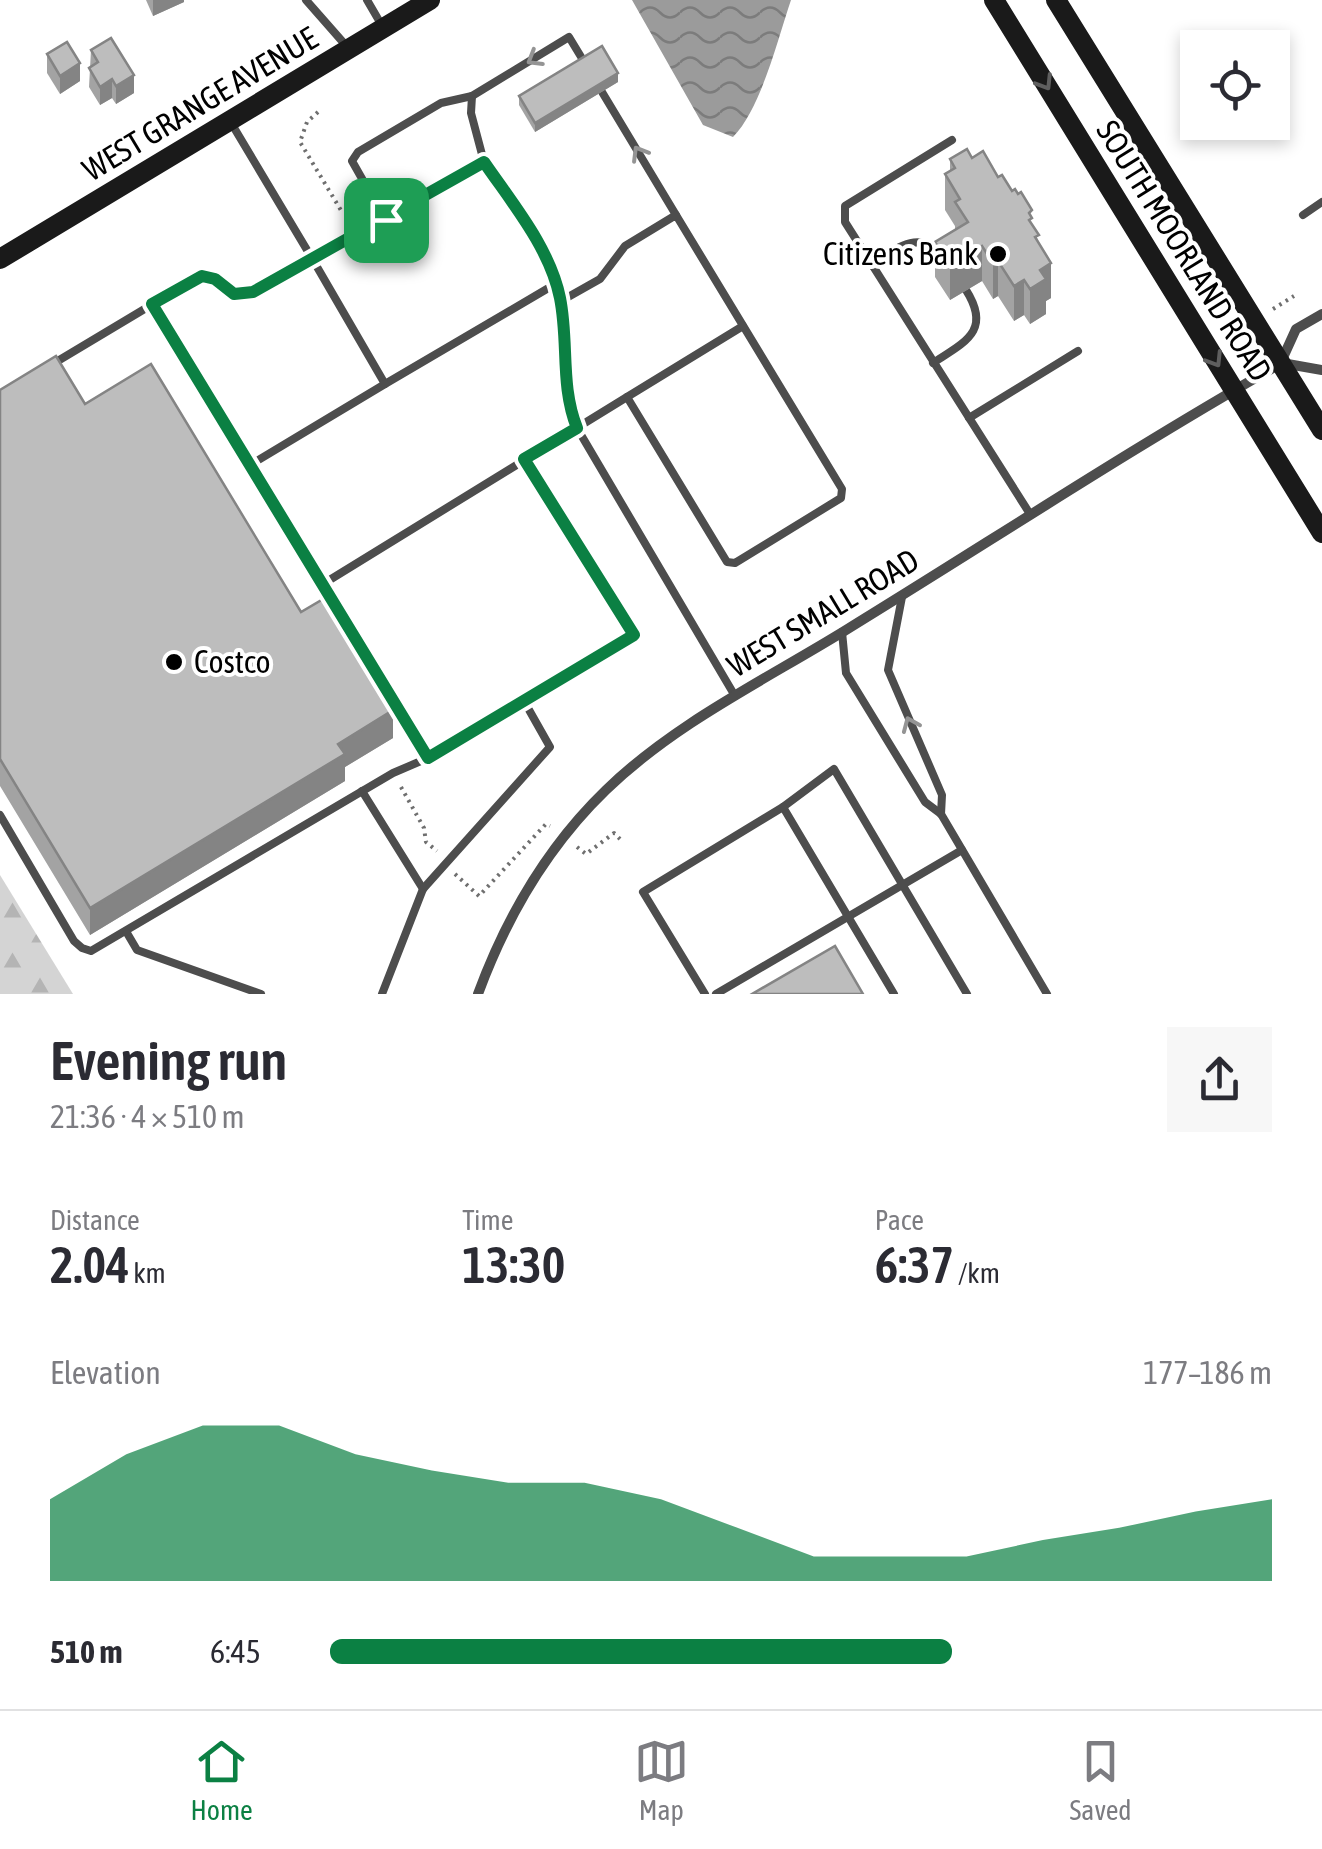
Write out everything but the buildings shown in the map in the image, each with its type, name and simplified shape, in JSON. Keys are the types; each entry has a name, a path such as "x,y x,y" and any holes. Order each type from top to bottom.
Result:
{"main road":[{"name":"WEST GRANGE AVENUE","path":"0,259 430,0"},
{"name":"SOUTH MOORLAND ROAD","path":"994,0 1322,534"},
{"name":"SOUTH MOORLAND ROAD","path":"1056,0 1322,430"}],"street":[{"path":"1322,314 1296,329 1281,363 1322,370"},
{"name":"WEST SMALL ROAD","path":"478,994 509,920 540,868 578,820 651,751 1030,514 1281,363"}],"lane":[{"path":"306,0 349,49"},
{"path":"367,0 383,28"},
{"path":"386,220 352,161 358,152 441,104 472,96 569,38 586,65"},
{"path":"602,92 842,489 841,498 735,563 727,562 627,397"},
{"path":"472,96 471,114 484,162 532,235 557,283 565,392 577,428 735,696"},
{"path":"230,121 385,384"},
{"path":"952,140 845,206 845,222 1030,514"},
{"path":"34,375 202,276 215,279 234,294 246,294 386,220 484,162"},
{"path":"1303,215 1322,202"},
{"path":"561,301 600,279 625,246 676,214"},
{"path":"871,264 912,242 928,242 952,266"},
{"path":"250,465 557,283"},
{"path":"933,363 972,336 978,320 976,306 966,290"},
{"path":"152,304 428,758"},
{"path":"323,584 743,326"},
{"path":"970,418 1078,351"},
{"path":"0,815 82,948 91,951 634,635 524,459"},
{"path":"902,595 888,670 942,795 941,814"},
{"path":"842,632 846,673 925,802 941,814 1047,994"},
{"path":"382,994 422,888 550,747 524,700"},
{"path":"704,994 643,892 783,806 834,769 967,994"},
{"path":"362,791 422,888"},
{"path":"783,806 894,994"},
{"path":"716,994 962,850"},
{"path":"127,933 137,950 261,994"}],"path":[{"path":"318,112 301,132 300,142 342,212"}],"green space":[{"path":"0,875 73,994 0,994"}],"water":[{"path":"632,0 791,0 760,91 733,137 703,125"}],"place":[{"name":"Citizens Bank","path":"998,254"},
{"name":"Costco","path":"174,662"}],"route":[{"path":"484,162 541,249 561,301 565,392 577,428 524,459 634,635 428,758 152,304 202,276 215,279 234,294 253,292 386,220 484,162"}]}
